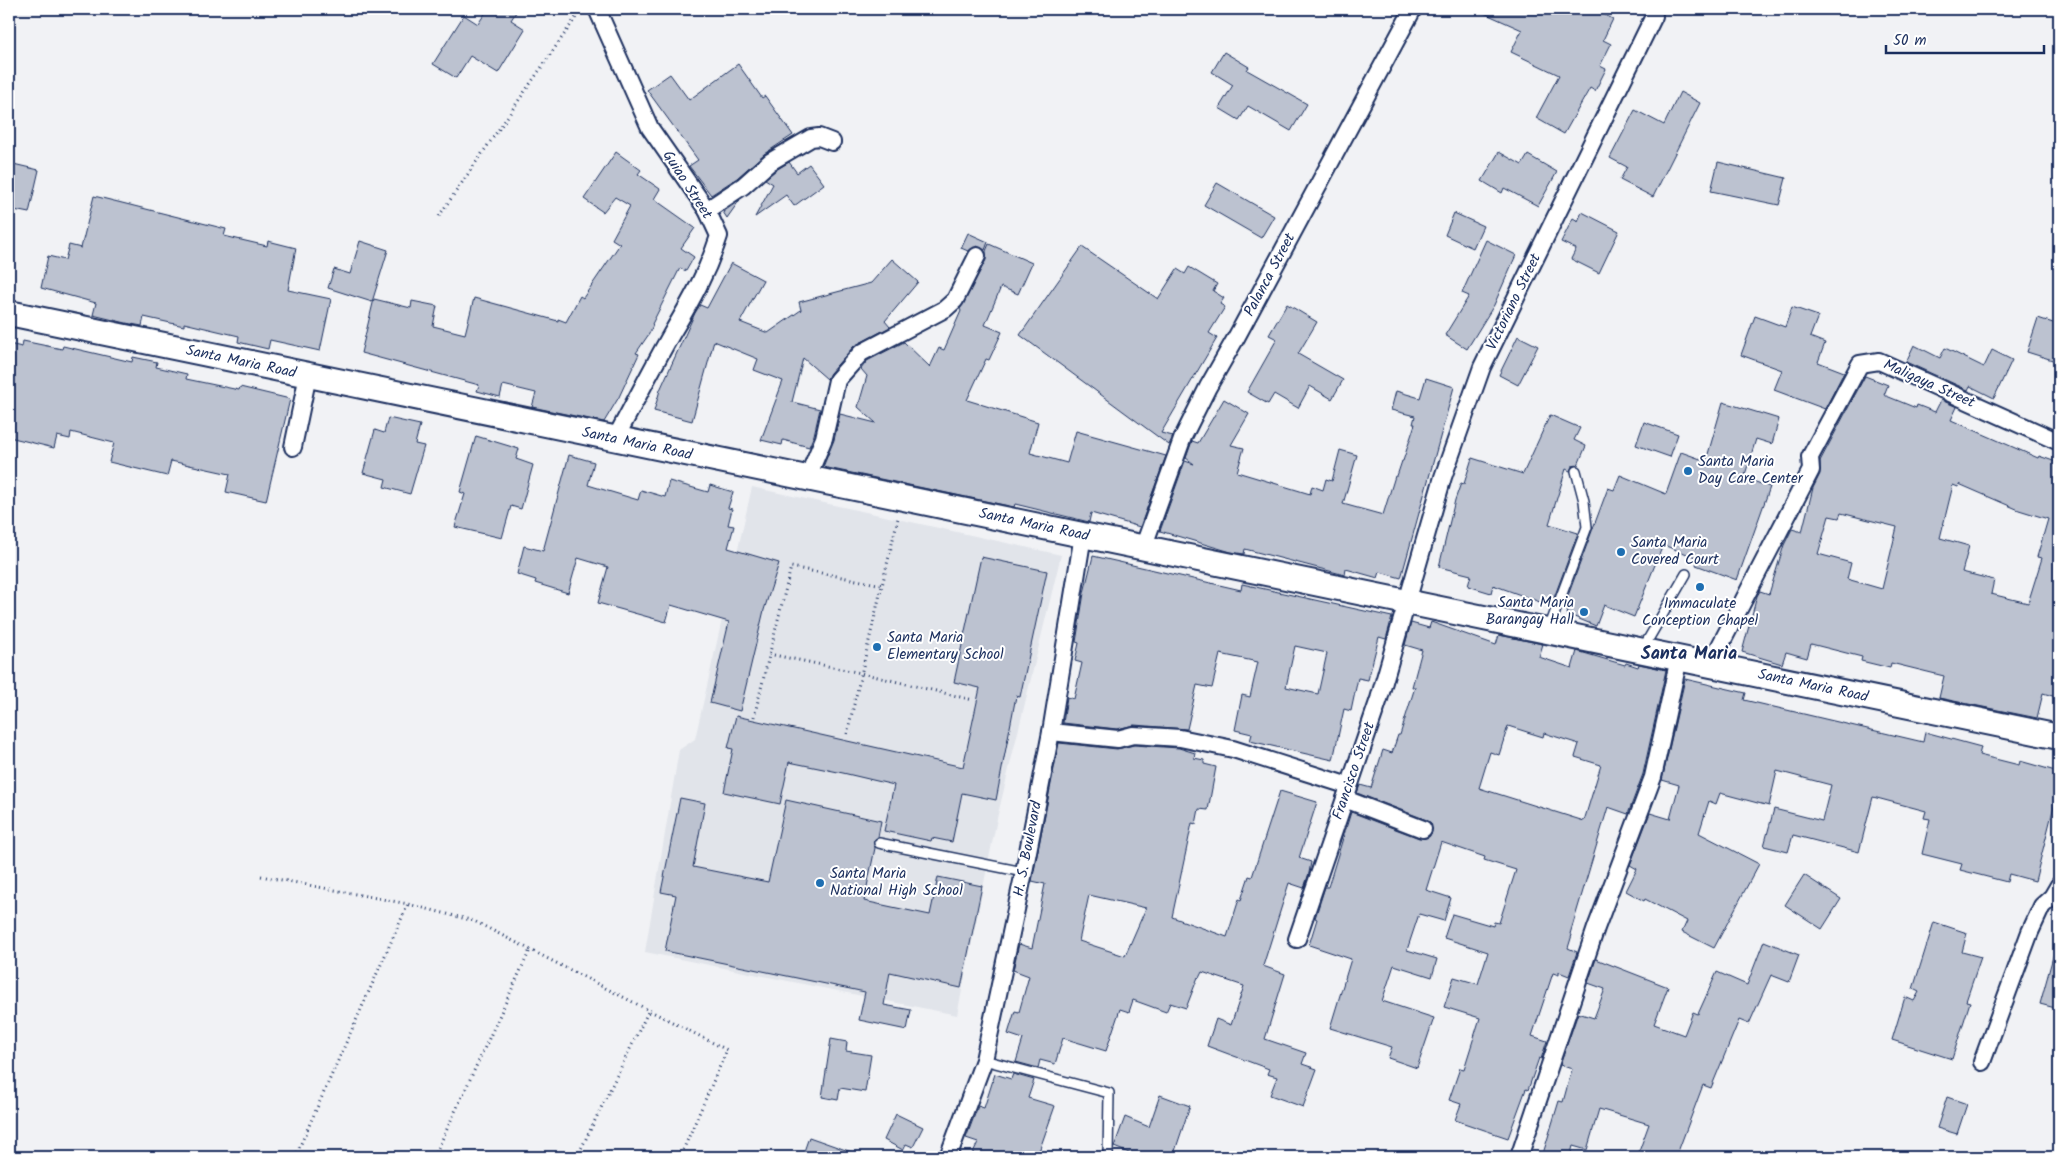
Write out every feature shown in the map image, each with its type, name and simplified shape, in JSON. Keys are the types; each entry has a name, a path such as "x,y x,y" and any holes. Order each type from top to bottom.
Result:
{"main road":[{"name":"Santa Maria Road","path":"9,314 807,480 2059,736"}],"street":[{"name":"Guiao Street","path":"597,9 650,128 707,210 719,236 697,292 615,439"},
{"name":"Palanca Street","path":"1143,548 1183,437 1208,386 1237,336 1413,9"},
{"name":"Victoriano Street","path":"1408,602 1443,477 1482,367 1654,16"},
{"path":"707,210 743,186 770,162 811,138 819,137 832,142"},
{"path":"807,480 824,438 836,380 862,353 945,309 955,300 977,256"},
{"name":"Maligaya Street","path":"1710,665 1811,470 1810,457 1860,364 1879,361 2059,442"},
{"path":"293,447 308,376"},
{"name":"H. S. Boulevard","path":"948,1157 984,1060 1024,872 1051,732 1083,535"},
{"name":"Francisco Street","path":"1297,939 1379,699 1408,602"},
{"path":"1519,1157 1596,928 1653,777 1679,658"},
{"path":"1051,732 1118,739 1132,735 1180,738 1233,749 1347,793 1423,829"},
{"path":"1982,1062 2030,932 2042,906 2052,897 2059,885"}],"lane":[{"path":"1548,631 1587,527 1584,501 1576,471"},
{"path":"1642,650 1686,574"},
{"path":"879,843 1024,872"},
{"path":"984,1060 1109,1093 1108,1157"}],"path":[{"path":"439,216 582,9"},
{"path":"847,734 902,498"},
{"path":"754,717 791,567 882,585"},
{"path":"769,654 861,673 973,700"},
{"path":"260,876 408,904 474,921 727,1050 680,1157"},
{"path":"294,1157 408,904"},
{"path":"434,1157 530,950"},
{"path":"577,1157 649,1010"}],"shaded area":[{"path":"752,487 1061,555 998,814 957,1015 645,952 679,750 695,739"}],"building":[{"path":"488,9 518,9 511,20 525,29 498,73 470,56 456,78 433,64 464,15 478,24"},
{"path":"1475,9 1608,9 1605,15 1613,19 1603,40 1611,44 1600,66 1606,69 1595,91 1590,88 1564,134 1536,118 1559,75 1511,52 1522,30"},
{"path":"1224,52 1249,67 1247,70 1307,104 1291,131 1248,106 1239,120 1219,108 1233,85 1212,72"},
{"path":"738,64 762,98 765,96 793,135 764,154 737,178 711,195 689,166 698,160 647,90 670,74 689,100"},
{"path":"1680,92 1700,103 1653,197 1620,180 1627,167 1610,158 1635,110 1664,125"},
{"path":"616,152 641,170 638,174 660,189 654,199 695,228 681,248 694,257 686,271 680,268 652,324 649,334 636,353 639,354 619,397 604,422 532,407 536,393 503,385 500,397 477,391 479,385 361,353 374,299 411,308 412,301 437,306 433,326 465,334 474,298 566,322 580,296 583,298 620,244 612,239 630,206 615,197 603,212 584,199"},
{"path":"1499,152 1522,165 1528,155 1557,172 1538,206 1504,188 1502,193 1482,181"},
{"path":"789,162 797,173 809,164 824,184 794,206 786,195 755,217 773,184 765,179"},
{"path":"1718,162 1786,178 1779,205 1711,191"},
{"path":"9,163 39,170 29,213 9,209"},
{"path":"1217,183 1274,216 1261,238 1204,205"},
{"path":"94,196 226,229 224,236 267,246 268,241 296,248 288,290 331,299 320,351 270,340 268,349 238,342 239,336 184,323 184,326 144,317 142,326 126,323 93,315 96,303 41,288 48,256 65,260 69,245 81,248"},
{"path":"739,201 727,218 723,212"},
{"path":"1582,212 1619,231 1599,273 1571,259 1576,249 1561,242 1573,218 1578,221"},
{"path":"1454,213 1483,226 1473,248 1445,235"},
{"path":"968,233 988,242 985,250 977,246 968,251 961,248"},
{"path":"1486,240 1516,255 1494,305 1467,349 1445,335 1469,296 1462,293"},
{"path":"360,241 388,250 372,302 328,288 334,269 350,274"},
{"path":"989,244 1032,263 1018,294 1001,287 985,325 1002,332 989,360 986,359 967,400 1038,422 1030,453 1067,463 1076,431 1166,456 1140,527 1091,513 1089,522 1015,504 1014,507 823,467 834,440 840,414 876,423 858,407 867,376 861,369 867,361 904,342 930,367 939,348 944,350 961,311 960,309 986,260 986,251"},
{"path":"1082,247 1158,299 1177,269 1185,274 1189,267 1217,284 1213,291 1224,298 1220,304 1225,307 1209,333 1217,338 1161,433 1173,436 1169,445 1020,335"},
{"path":"892,259 918,282 885,321 890,327 854,346 827,379 803,358 792,402 820,409 809,447 783,440 782,445 761,440 783,381 754,370 758,359 714,341 692,421 654,411 660,390 695,313 700,305 707,308 731,263 763,280 740,322 768,333 801,310 799,302 871,283"},
{"path":"1287,304 1317,322 1298,354 1343,380 1332,399 1310,386 1298,408 1274,394 1268,404 1247,392 1277,339 1269,335"},
{"path":"1792,307 1818,316 1810,337 1825,343 1818,362 1844,372 1825,409 1774,390 1782,370 1741,355 1755,316 1785,327"},
{"path":"2038,318 2059,325 2059,362 2027,352"},
{"path":"1518,336 1538,346 1518,385 1499,375"},
{"path":"23,341 62,349 63,346 132,362 133,357 157,362 156,367 187,374 186,379 239,390 240,387 290,399 266,501 226,492 230,474 171,461 167,476 109,462 114,443 71,432 70,439 57,436 54,448 9,437 9,344 22,347"},
{"path":"1914,345 1940,358 1945,348 1984,367 1992,350 2012,360 1994,398 1970,386 1968,390 1906,362"},
{"path":"1865,376 1888,385 1884,395 1916,408 1917,405 1935,412 1941,400 1957,407 1951,420 2038,458 2039,456 2059,463 2059,698 2043,693 2037,718 1939,698 1944,676 1891,663 1890,668 1861,661 1862,657 1811,644 1807,658 1786,652 1782,664 1742,652 1757,596 1760,591 1769,594 1784,545 1792,529 1802,532 1813,488 1820,474 1820,461","holes":["1959,484 2019,510 2048,519 2037,557 2042,558 2028,603 1991,594 1994,580 1962,572 1969,546 1940,538 1953,485 1958,487","1841,513 1897,527 1882,589 1847,579 1851,563 1818,554 1829,516 1839,518"]},
{"path":"1426,378 1454,387 1401,578 1380,572 1378,578 1346,569 1345,575 1245,549 1244,554 1231,552 1160,531 1185,461 1194,464 1186,458 1192,441 1198,443 1224,399 1249,414 1231,445 1244,448 1237,472 1310,494 1312,486 1323,490 1326,479 1332,481 1340,450 1357,455 1343,504 1383,515 1395,476 1397,476 1403,461 1415,424 1413,424 1415,416 1391,410 1396,391 1420,398"},
{"path":"1723,402 1779,419 1772,444 1756,439 1744,478 1770,487 1737,580 1696,565 1698,558 1663,545 1634,617 1604,605 1596,626 1567,614 1568,611 1563,609 1608,488 1614,490 1620,475 1666,494 1681,452 1706,461"},
{"path":"1550,415 1580,428 1574,440 1586,446 1578,465 1572,466 1570,471 1566,469 1549,524 1578,533 1551,606 1493,585 1491,593 1468,586 1471,575 1439,567 1455,500 1461,483 1464,484 1472,458 1523,474"},
{"path":"388,418 420,425 415,444 424,446 410,494 384,487 386,479 363,473 375,430 384,433"},
{"path":"1644,422 1678,434 1670,457 1636,445"},
{"path":"476,436 519,449 516,459 533,465 521,509 511,506 502,538 455,527 465,494 460,492"},
{"path":"569,455 594,462 588,485 638,500 641,490 665,497 669,481 708,492 710,485 733,492 728,508 732,509 728,525 734,526 728,548 779,563 764,610 740,711 710,703 729,622 671,605 666,622 598,603 608,567 578,558 568,593 535,583 536,580 517,574 524,546 543,551"},
{"path":"1093,556 1241,590 1242,584 1392,617 1386,639 1379,637 1368,680 1358,678 1351,711 1344,709 1333,760 1250,741 1252,734 1235,730 1242,695 1250,697 1258,662 1220,654 1212,688 1197,685 1187,729 1134,725 1117,729 1063,723 1067,697 1074,699 1082,663 1075,661 1079,643 1076,642 1084,593","holes":["1295,646 1327,653 1318,694 1286,687"]},
{"path":"981,557 1047,571 1020,697 1016,696 996,800 962,793 952,842 932,838 931,841 884,831 894,785 843,773 789,762 780,804 724,792 733,749 728,748 736,716 963,767 980,688 954,682"},
{"path":"1431,622 1496,645 1499,635 1543,644 1539,657 1572,668 1577,651 1625,665 1626,663 1638,667 1639,664 1666,670 1643,774 1628,814 1608,807 1570,934 1572,935 1568,948 1577,952 1569,976 1559,972 1559,975 1553,973 1532,1036 1547,1041 1528,1090 1526,1089 1508,1138 1455,1120 1461,1104 1449,1100 1460,1068 1464,1069 1480,1018 1444,1007 1454,977 1478,984 1488,952 1444,938 1452,914 1493,926 1494,922 1499,923 1516,870 1484,860 1485,857 1441,842 1426,890 1451,898 1444,921 1419,914 1407,950 1437,959 1432,977 1394,965 1382,1001 1434,1018 1417,1068 1388,1058 1392,1047 1330,1028 1351,959 1309,945 1317,919 1315,918 1325,887 1328,887 1351,812 1419,838 1429,837 1432,832 1431,823 1427,820 1357,793 1360,785 1371,788 1383,750 1392,753 1398,735 1400,735 1415,687 1412,687 1422,650 1405,645 1411,623 1429,628","holes":["1508,726 1543,737 1544,733 1579,744 1575,757 1601,765 1584,821 1479,788 1490,752 1499,755"]},
{"path":"1685,679 1746,693 1744,700 1923,742 1925,732 1981,747 1979,755 2019,765 2020,761 2059,772 2059,786 2035,881 2009,874 2007,882 1960,870 1962,864 1922,854 1930,819 1924,818 1926,811 1873,797 1859,852 1793,835 1788,852 1764,846 1774,809 1822,821 1831,785 1777,771 1769,806 1720,793 1716,804 1709,801 1699,833 1759,864 1714,948 1682,932 1687,921 1626,891 1637,869 1630,865 1650,813 1670,819 1679,785 1662,780"},
{"path":"1059,743 1117,749 1134,745 1179,748 1195,753 1194,758 1204,760 1204,764 1216,767 1208,810 1199,809 1196,824 1192,823 1172,917 1227,937 1239,899 1241,900 1249,876 1252,877 1280,791 1317,802 1299,858 1311,862 1309,873 1304,888 1289,883 1263,966 1285,974 1265,1039 1306,1053 1302,1064 1317,1069 1303,1107 1270,1095 1277,1077 1267,1074 1269,1069 1207,1046 1216,1019 1231,1025 1244,986 1202,972 1198,977 1186,1008 1170,1003 1166,1012 1133,1000 1129,1012 1120,1009 1106,1051 1063,1038 1055,1064 1040,1060 1038,1068 1016,1062 1023,1039 1008,1034 1015,1011 1019,1012 1029,976 1013,970 1019,944 1032,948 1045,884 1032,881","holes":["1089,895 1146,908 1125,956 1079,941"]},
{"path":"680,798 705,803 693,867 768,882 786,800 881,821 878,837 873,841 875,848 864,901 930,915 938,877 982,886 961,988 890,972 884,1005 911,1010 907,1030 859,1020 865,992 665,951 676,895 661,892"},
{"path":"1804,875 1841,899 1822,929 1785,905"},
{"path":"1934,922 1967,933 1962,952 1981,957 1966,1001 1970,1002 1952,1059 1892,1040 1905,997 1914,1001 1919,992 1913,989"},
{"path":"1764,941 1799,955 1789,982 1771,975 1749,1024 1739,1020 1711,1088 1703,1085 1676,1157 1637,1157 1649,1124 1599,1109 1587,1150 1573,1146 1570,1157 1542,1157 1559,1101 1563,1102 1572,1069 1560,1065 1578,1013 1594,1018 1605,989 1588,983 1596,959 1668,987 1654,1024 1684,1035 1693,1012 1698,1014 1717,972 1747,985"},
{"path":"2054,953 2059,954 2059,1009 2040,1004"},
{"path":"831,1039 847,1042 846,1051 871,1055 865,1092 840,1088 838,1100 822,1097"},
{"path":"995,1074 1011,1079 1013,1074 1034,1080 1028,1098 1055,1106 1037,1157 971,1157 978,1142 966,1138 978,1106 984,1108"},
{"path":"1160,1095 1190,1106 1173,1157 1139,1157 1114,1147 1125,1117 1149,1127"},
{"path":"1947,1097 1967,1104 1957,1134 1937,1128"},
{"path":"896,1114 923,1127 913,1147 906,1144 903,1150 884,1140"},
{"path":"809,1137 860,1155 860,1157 802,1157"}],"place":[{"name":"Santa Maria Day Care Center","path":"1688,471"},
{"name":"Santa Maria Covered Court","path":"1621,552"},
{"name":"Immaculate Conception Chapel","path":"1700,587"},
{"name":"Santa Maria Barangay Hall","path":"1584,612"},
{"name":"Santa Maria Elementary School","path":"877,647"},
{"name":"Santa Maria National High School","path":"820,883"}],"district":[{"name":"Santa Maria","path":"1689,654"}]}
